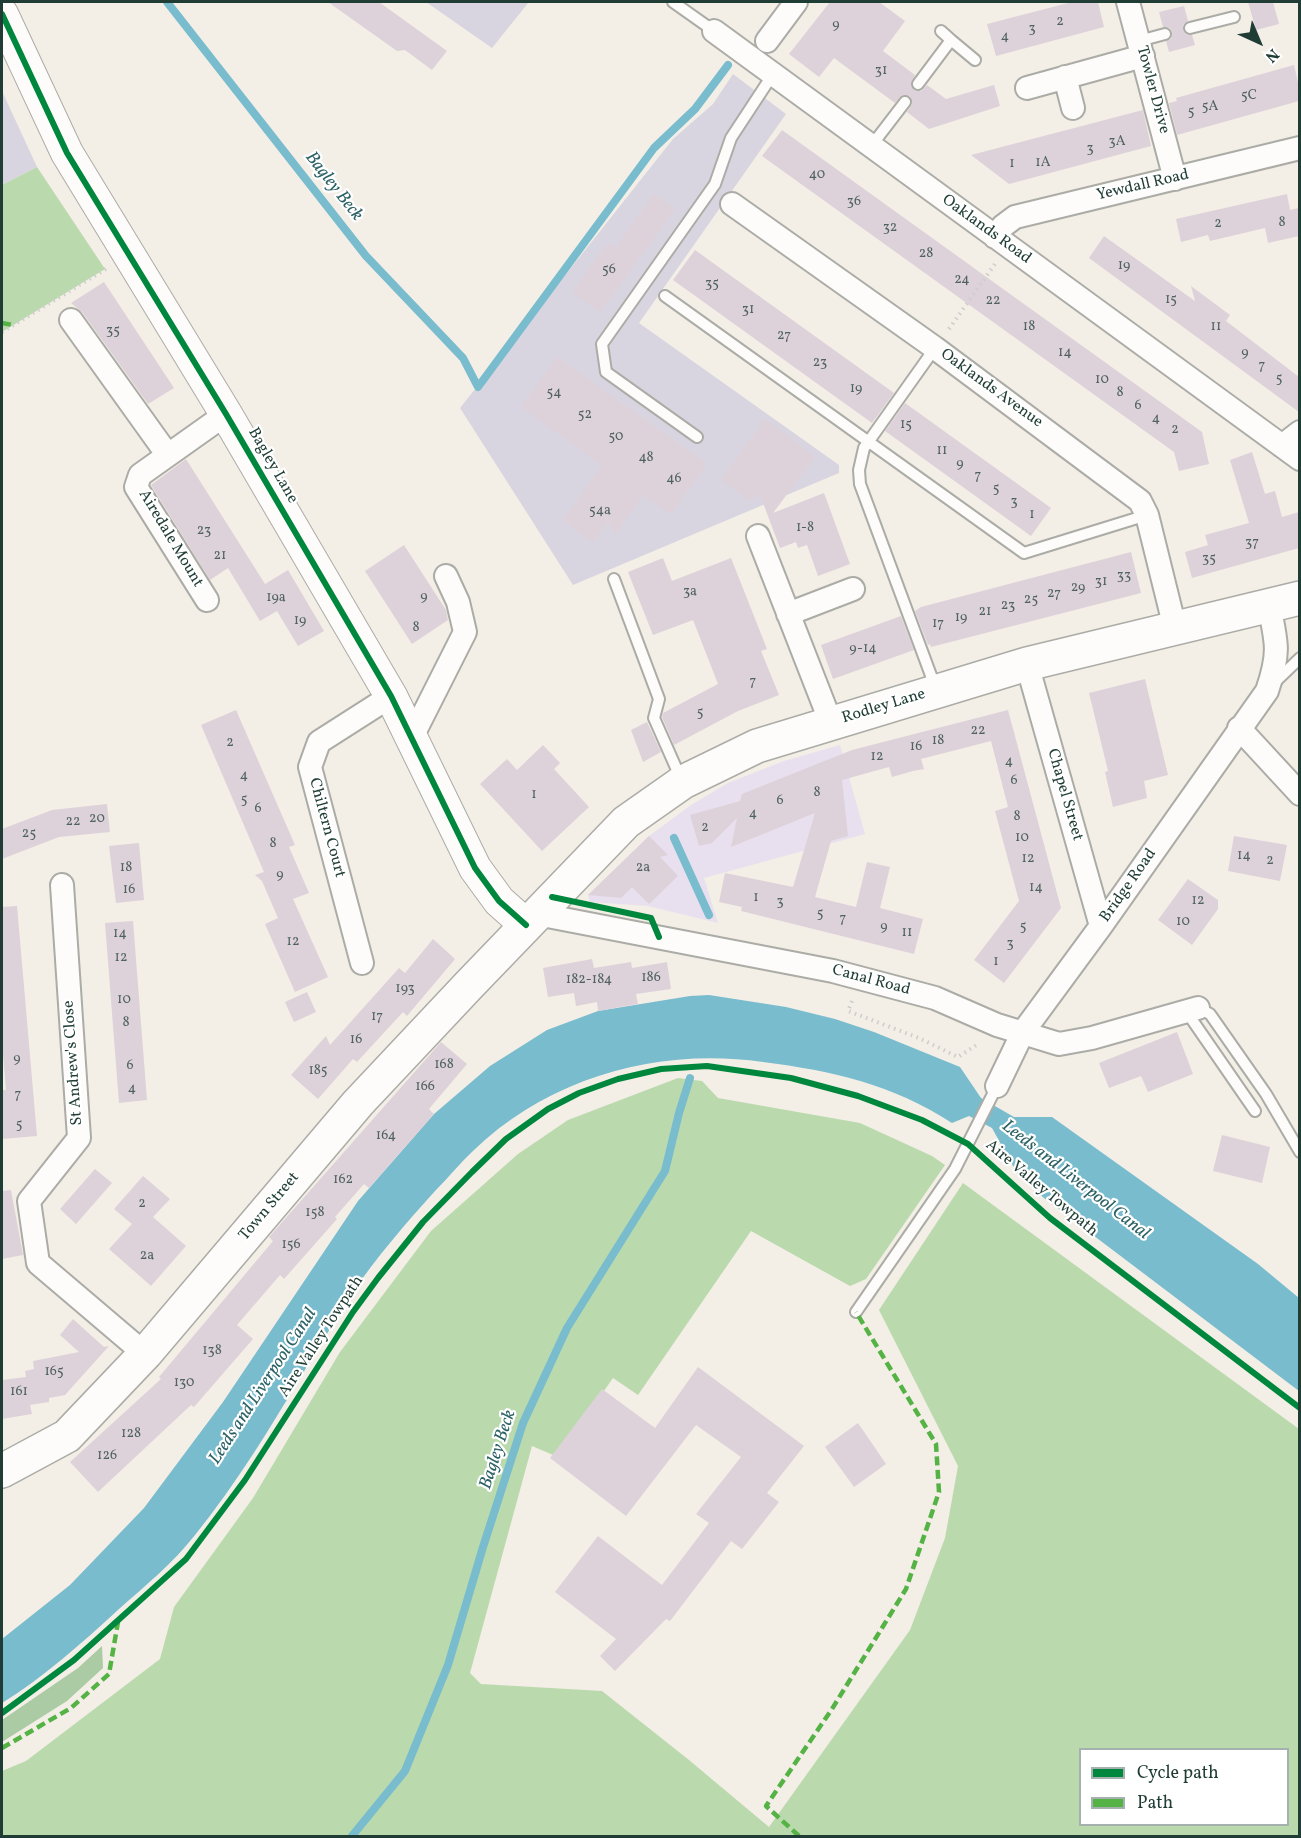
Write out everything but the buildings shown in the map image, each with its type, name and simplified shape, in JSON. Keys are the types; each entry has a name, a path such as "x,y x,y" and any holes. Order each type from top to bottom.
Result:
{"main road":[{"name":"Rodley Lane","path":"531,920 627,822 683,782 757,746 1026,664 1284,602"},
{"name":"Town Street","path":"2,1471 68,1436 145,1354 358,1103 531,920"}],"street":[{"path":"767,41 796,2"},
{"name":"Towler Drive","path":"1128,2 1175,179"},
{"name":"Bagley Lane","path":"2,14 66,153 226,414 391,696 474,868 499,902 531,920"},
{"name":"Oaklands Road","path":"714,31 1291,453"},
{"path":"1027,88 1065,77 1141,48"},
{"path":"1065,77 1073,108"},
{"name":"Yewdall Road","path":"1001,242 1003,226 1015,217 1299,148"},
{"name":"Oaklands Avenue","path":"732,204 935,348 1140,501 1147,515 1175,628"},
{"path":"70,320 166,454"},
{"name":"Airedale Mount","path":"207,600 136,487 140,474 226,414"},
{"path":"1291,453 1299,432"},
{"path":"758,536 831,723"},
{"path":"412,737 465,632 458,602 446,576"},
{"path":"788,614 853,589"},
{"name":"Bridge Road","path":"998,1086 1023,1032 1267,691 1275,666 1284,602"},
{"name":"Chapel Street","path":"1026,664 1101,926"},
{"name":"Chiltern Court","path":"362,963 310,766 319,742 391,696"},
{"path":"1239,728 1299,794"},
{"name":"St Andrew's Close","path":"62,885 79,1138 29,1201 38,1263 145,1354"},
{"name":"Canal Road","path":"531,920 652,936 833,971 934,998 998,1025 1059,1044 1092,1038 1192,1010"}],"lane":[{"name":"Oaklands Road","path":"673,2 714,31"},
{"path":"1190,28 1234,17"},
{"path":"941,31 975,60"},
{"path":"1141,48 1165,34"},
{"path":"918,84 951,40"},
{"path":"697,437 606,372 602,344 715,184 731,138 773,74"},
{"path":"872,145 905,102"},
{"path":"665,296 1024,553 1147,515"},
{"path":"935,348 864,448 859,470 861,484 936,692"},
{"path":"614,579 659,699 654,718 683,782"},
{"name":"Bridge Road","path":"1267,691 1299,658"},
{"path":"1192,1010 1255,1111"},
{"path":"1192,1010 1210,1014 1266,1094 1299,1152"},
{"path":"856,1312 955,1169 998,1086"}],"path":[{"path":"935,348 1001,242"},
{"path":"2,332 128,255"},
{"path":"848,1011 919,1038 958,1057"}],"shaded area":[{"path":"426,2 529,2 492,48"},
{"path":"733,74 786,114 639,323 839,465 839,473 573,585 460,408 673,139 713,104"},
{"path":"2,91 37,167 2,185"},
{"path":"840,745 865,834 704,878 718,923 648,906 590,902 588,895 649,836 691,805 728,783 784,761"}],"green space":[{"path":"37,167 105,269 2,332 2,185"},
{"path":"678,1078 702,1081 718,1098 860,1123 932,1156 945,1165 866,1279 850,1286 751,1231 638,1395 613,1378 558,1457 532,1446 470,1673 481,1684 602,1691 769,1827 910,1630 945,1538 958,1466 879,1310 963,1183 1299,1429 1299,1836 2,1836 2,1771 26,1761 160,1659 174,1607 253,1498 340,1352 431,1231 518,1154 568,1120"},
{"path":"102,1646 103,1668 67,1701 2,1742 2,1720 78,1668"}],"water":[{"name":"Leeds and Liverpool Canal","path":"709,995 786,1007 835,1019 874,1032 960,1067 981,1098 1014,1117 1052,1117 1258,1264 1299,1298 1299,1391 1044,1198 1018,1175 992,1128 969,1116 952,1123 907,1098 861,1081 814,1070 763,1062 724,1058 685,1059 646,1064 608,1073 571,1086 537,1103 504,1125 464,1160 402,1228 346,1302 254,1453 225,1495 178,1555 77,1647 48,1671 2,1703 2,1639 70,1585 144,1508 223,1402 358,1201 434,1114 490,1066 547,1030 598,1011"}],"waterway":[{"name":"Bagley Beck","path":"167,2 366,256 463,358 478,387 654,148 695,109 728,65"},
{"name":"Bagley Beck","path":"674,838 709,915"},
{"name":"Bagley Beck","path":"352,1836 405,1771 448,1665 523,1423 567,1328 665,1171 690,1078"}],"marked path":[{"path":"2,323 13,325"},
{"path":"799,1836 766,1806 832,1709 906,1589 939,1492 936,1444 856,1312"},
{"path":"2,1748 71,1708 109,1674 118,1622"}],"cycle path":[{"path":"2,14 67,153 226,414 391,696 475,868 499,901 526,925"},
{"path":"552,897 651,918 659,937"},
{"name":"Aire Valley Towpath","path":"2,1713 74,1660 186,1559 245,1480 353,1312 423,1222 506,1139 548,1109 579,1093 618,1079 661,1069 707,1066 791,1078 858,1096 922,1120 968,1144 1050,1218 1300,1408"}]}
